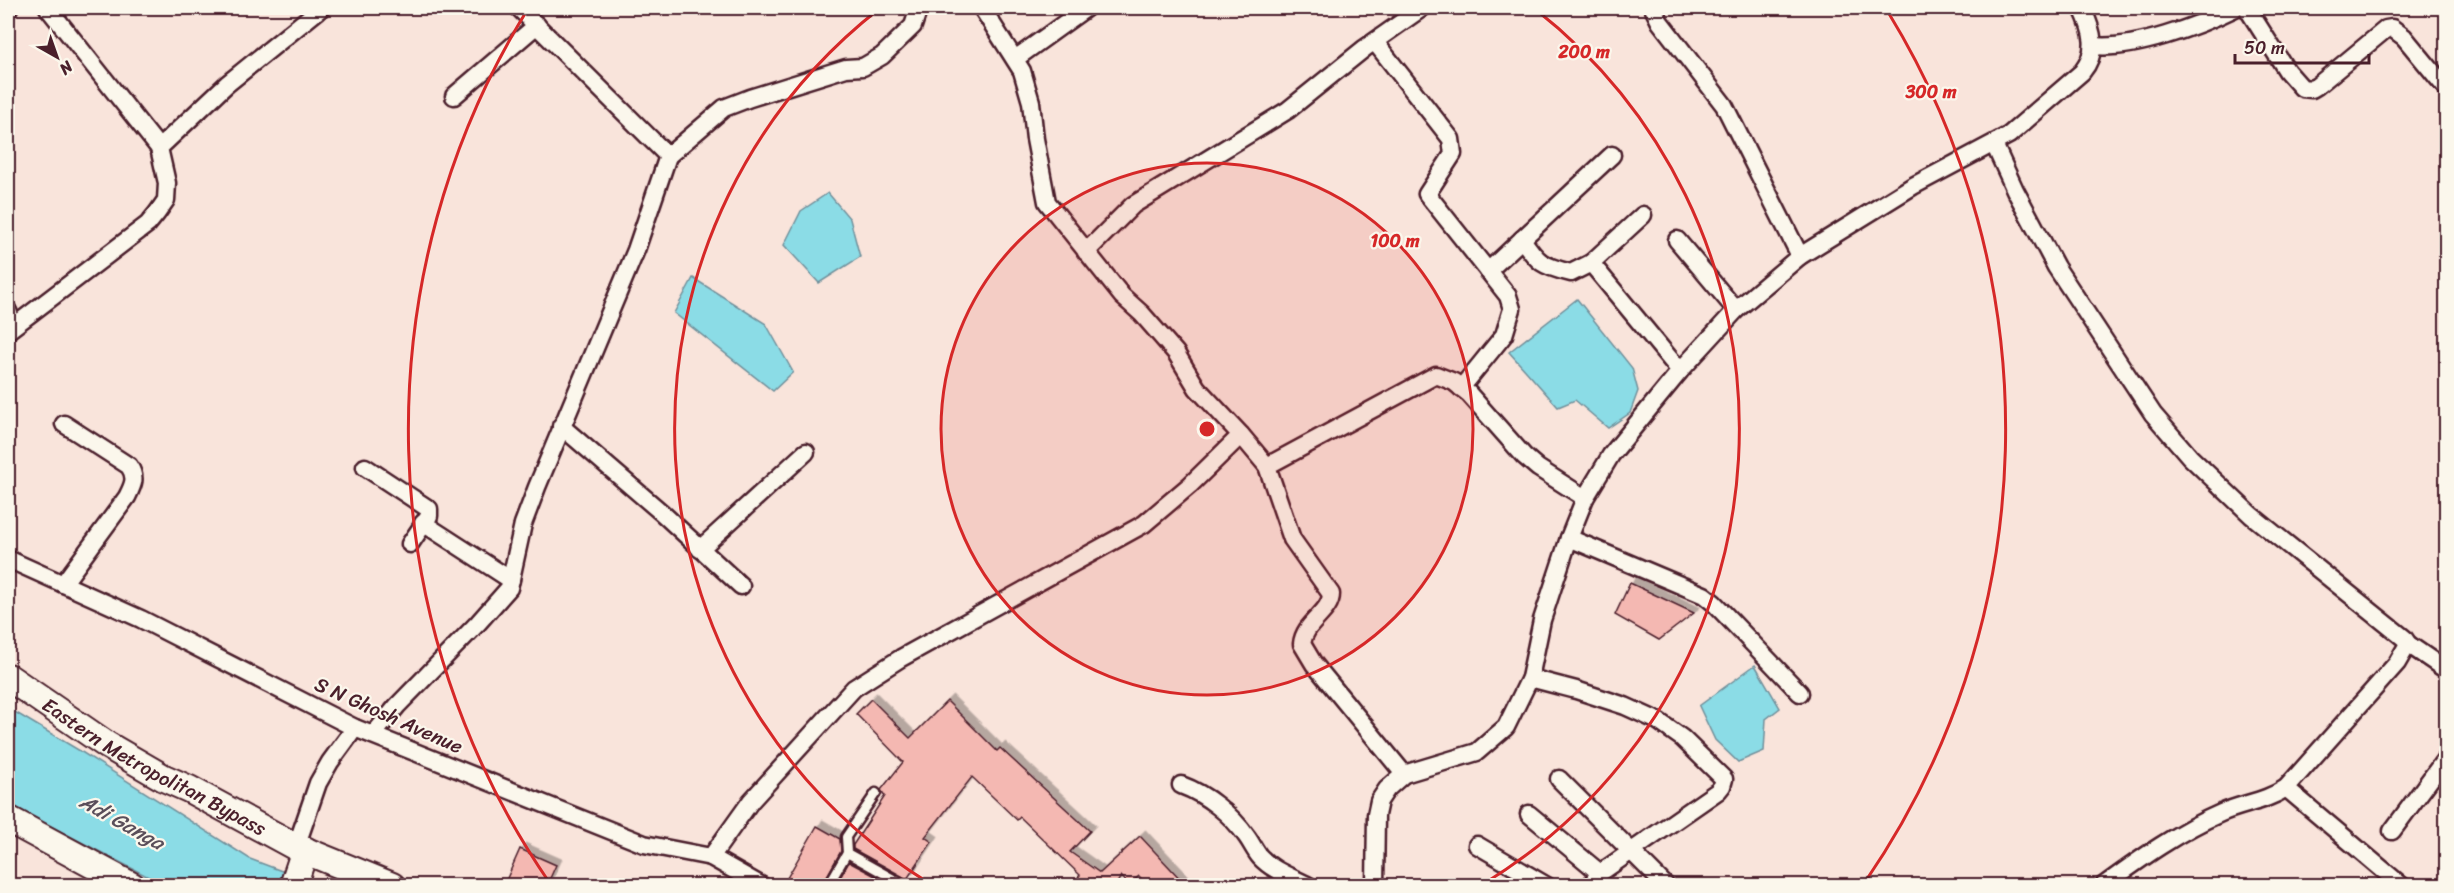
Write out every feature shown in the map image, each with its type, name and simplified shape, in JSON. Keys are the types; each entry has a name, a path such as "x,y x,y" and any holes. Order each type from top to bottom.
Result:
{"main road":[{"name":"Eastern Metropolitan Bypass","path":"8,676 107,745 300,849 392,885"},
{"path":"8,819 132,885"},
{"path":"294,883 300,849"}],"street":[{"path":"8,331 148,224 166,200 167,183 159,148 48,8"},
{"path":"159,148 227,84 321,8"},
{"path":"519,8 668,156"},
{"path":"373,735 397,706 509,588 523,524 561,426 636,250 668,156 724,108 846,68 863,67 882,56 913,26 919,8"},
{"path":"982,8 1022,71 1031,102 1035,139 1047,202 1122,296 1142,314 1176,353 1197,388 1267,466 1292,539 1331,594 1330,603 1306,629 1302,644 1314,664 1404,774"},
{"path":"1015,59 1086,8"},
{"path":"1086,252 1133,205 1288,110 1422,8"},
{"path":"1653,8 1660,22 1724,105 1800,256"},
{"path":"1375,885 1377,808 1387,789 1404,774 1467,756 1489,744 1506,727 1530,678 1542,620 1569,538 1585,498 1611,455 1680,371 1736,310 1800,256 1913,186 1994,144 2023,125 2082,72 2090,60 2094,46 2091,29 2082,8"},
{"path":"2094,46 2110,47 2194,26 2235,8"},
{"path":"2247,8 2287,70 2302,88 2312,89 2318,86 2386,29 2392,28 2404,37 2446,88"},
{"path":"454,96 537,25"},
{"path":"1375,42 1451,139 1453,154 1427,194 1508,296 1512,309 1504,335 1461,388"},
{"path":"1994,144 2015,190 2056,267 2152,414 2190,457 2251,515 2404,638 2408,644 2446,670"},
{"path":"1488,271 1612,155"},
{"path":"1522,239 1536,260 1556,270 1571,273 1591,263 1643,215"},
{"path":"1677,240 1736,310"},
{"path":"1591,263 1680,371"},
{"path":"8,311 10,317 8,331"},
{"path":"1267,466 1436,375 1454,382 1461,388 1524,456 1552,478 1585,498"},
{"path":"63,584 127,497 134,483 134,474 129,466 64,424"},
{"path":"561,426 741,586"},
{"path":"711,856 751,801 854,688 901,658 1144,524 1190,485 1241,435"},
{"path":"700,549 806,452"},
{"path":"365,467 427,507 430,512 410,544"},
{"path":"423,523 511,580"},
{"path":"1569,538 1704,595 1800,693"},
{"name":"S N Ghosh Avenue","path":"8,559 162,629 355,728 644,844 711,856 762,885"},
{"path":"2103,885 2169,841 2208,820 2233,808 2268,799 2286,788 2397,663 2408,644"},
{"path":"1529,814 1595,879 1630,851 1720,789 1724,781 1722,775 1682,738 1658,721 1635,710 1576,690 1530,678"},
{"path":"300,849 318,783 355,728"},
{"path":"2392,831 2446,758"},
{"path":"1559,779 1666,885"},
{"path":"1181,785 1207,798 1239,827 1260,856 1273,868 1309,885"},
{"path":"2286,788 2402,885"},
{"path":"1477,845 1546,885"}],"lane":[{"path":"828,885 847,853 846,837 876,793"},
{"path":"847,853 906,885"}],"water":[{"path":"828,193 850,219 860,257 819,283 784,245 801,211"},
{"path":"693,278 766,324 793,372 773,391 674,313"},
{"path":"1577,299 1632,368 1638,391 1630,413 1608,428 1575,400 1558,407 1509,352"},
{"path":"1755,665 1780,708 1766,719 1764,751 1738,762 1715,740 1699,706"},
{"name":"Adi Ganga","path":"8,708 250,859 319,885 164,885 8,804"}],"building":[{"path":"1630,583 1694,613 1659,640 1615,615"},
{"path":"871,699 910,738 947,701 997,751 1000,748 1090,831 1070,852 1100,873 1140,836 1186,885 1147,885 1139,876 1129,885 1121,876 1116,885 1072,885 1080,875 1020,817 1017,820 972,777 925,837 932,842 907,879 853,849 853,845 885,796 881,790 903,762 856,714"},
{"path":"817,826 840,839 841,851 822,885 783,885"},
{"path":"520,849 556,865 547,885 504,885"},
{"path":"849,862 892,885 836,885"}]}
